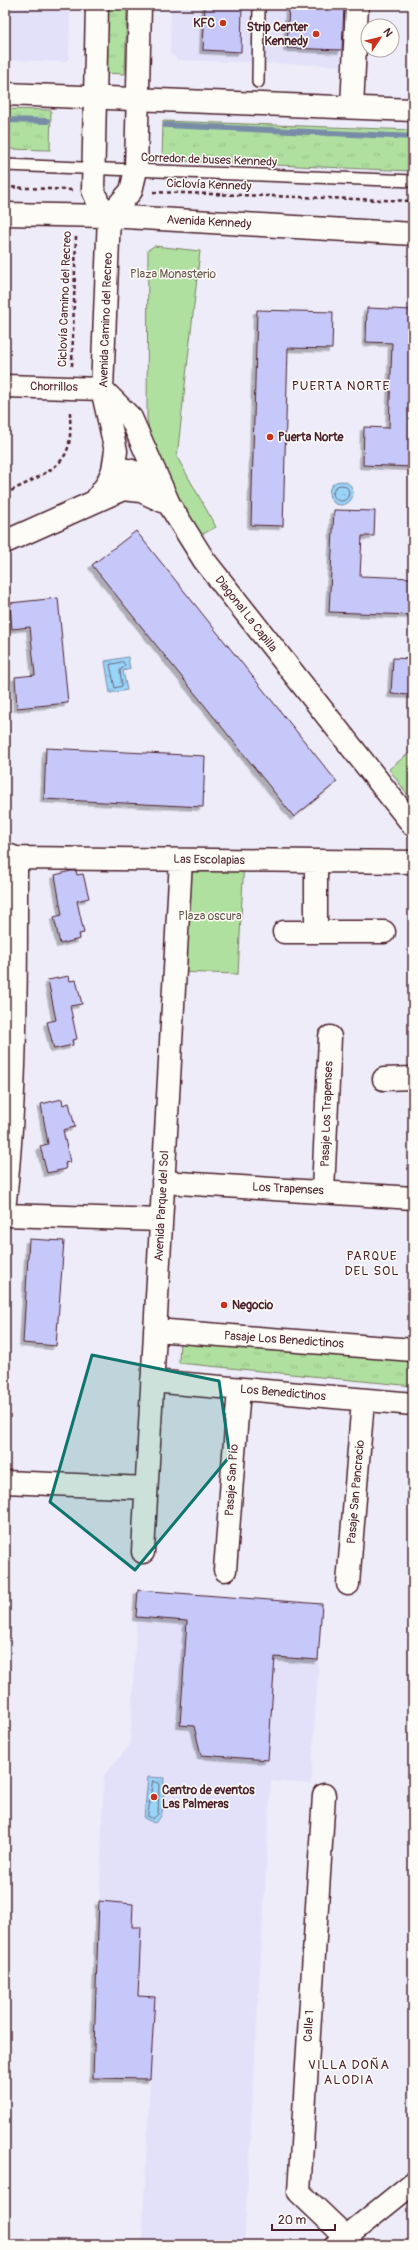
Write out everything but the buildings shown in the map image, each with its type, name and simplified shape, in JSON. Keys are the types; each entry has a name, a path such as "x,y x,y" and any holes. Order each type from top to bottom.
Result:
{"street":[{"path":"97,5 93,179 98,202 109,216 130,191 136,170 140,5"},
{"path":"352,107 357,5"},
{"path":"5,94 95,96 413,110"},
{"name":"Avenida Kennedy","path":"5,214 109,216 413,234"},
{"name":"Avenida Camino del Recreo","path":"96,500 107,484 113,470 116,451 102,389 109,216"},
{"name":"Chorrillos","path":"5,386 102,389"},
{"name":"Diagonal La Capilla","path":"102,389 131,418 169,504 204,560 413,825"},
{"path":"113,470 129,470 144,477 153,484 169,504"},
{"path":"5,542 123,489 141,491 169,504"},
{"path":"5,1201 8,1144 10,856"},
{"name":"Las Escolapias","path":"10,856 181,860 413,862"},
{"name":"Avenida Parque del Sol","path":"143,1552 181,860"},
{"path":"316,861 316,932"},
{"path":"284,932 384,932"},
{"name":"Pasaje Los Trapenses","path":"323,1191 330,1037"},
{"path":"384,1079 413,1078"},
{"name":"Los Trapenses","path":"163,1182 323,1191 413,1198"},
{"path":"5,1215 161,1220"},
{"name":"Pasaje Los Benedictinos","path":"155,1330 413,1350"},
{"name":"Los Benedictinos","path":"152,1381 413,1404"},
{"name":"Pasaje San Pío","path":"225,1570 239,1389"},
{"name":"Pasaje San Pancracio","path":"348,1584 363,1400"},
{"path":"5,1482 146,1488"},
{"name":"Calle 1","path":"324,1795 299,2192 341,2241"},
{"path":"341,2241 413,2183"}],"lane":[{"path":"258,82 260,5"},
{"name":"Corredor de buses Kennedy","path":"5,165 93,179 136,170 413,181"}],"path":[{"path":"5,187 93,179"},
{"name":"Ciclovía Kennedy","path":"130,191 413,201"},
{"name":"Ciclovía Camino del Recreo","path":"5,494 58,465 66,452 70,438 77,216"}],"highlighted area":[{"path":"92,1355 219,1381 230,1456 135,1570 50,1502"}],"shaded area":[{"path":"5,5 70,5 69,58 65,62 5,60"},
{"name":"Strip Center Kennedy","path":"171,5 349,5 348,66 178,60 170,53"},
{"name":"Centro de eventos Las Palmeras","path":"138,1590 322,1604 311,1784 271,1781 244,2245 142,2245 150,2079 93,2078 104,1775 130,1745"}],"green space":[{"path":"104,5 127,5 125,74 102,73"},
{"path":"5,109 51,110 50,150 5,149"},
{"path":"163,121 413,130 413,171 162,160"},
{"name":"Plaza Monasterio","path":"154,246 200,251 177,457 216,527 201,535 174,492 151,442 147,418 148,250"},
{"path":"413,750 413,802 389,769"},
{"name":"Plaza oscura","path":"181,860 244,860 238,974 175,972"},
{"path":"180,1338 413,1358 413,1386 179,1363"}],"water":[{"path":"341,481 350,484 353,493 350,502 341,505 332,502 329,493 332,484"},
{"path":"128,657 130,669 123,671 127,690 110,693 105,661"},
{"name":"Centro de eventos Las Palmeras","path":"148,1777 164,1778 163,1810 161,1816 154,1823 144,1818"}],"waterway":[{"path":"5,120 47,121"},
{"path":"166,125 413,137"}],"place":[{"name":"KFC","path":"223,23"},
{"name":"Strip Center Kennedy","path":"316,34"},
{"name":"Puerta Norte","path":"270,437"},
{"name":"Negocio","path":"224,1305"},
{"name":"Centro de eventos Las Palmeras","path":"154,1797"}],"district":[{"name":"PUERTA NORTE","path":"341,386"},
{"name":"PARQUE DEL SOL","path":"372,1264"},
{"name":"VILLA DOÑA ALODIA","path":"349,2072"}]}
